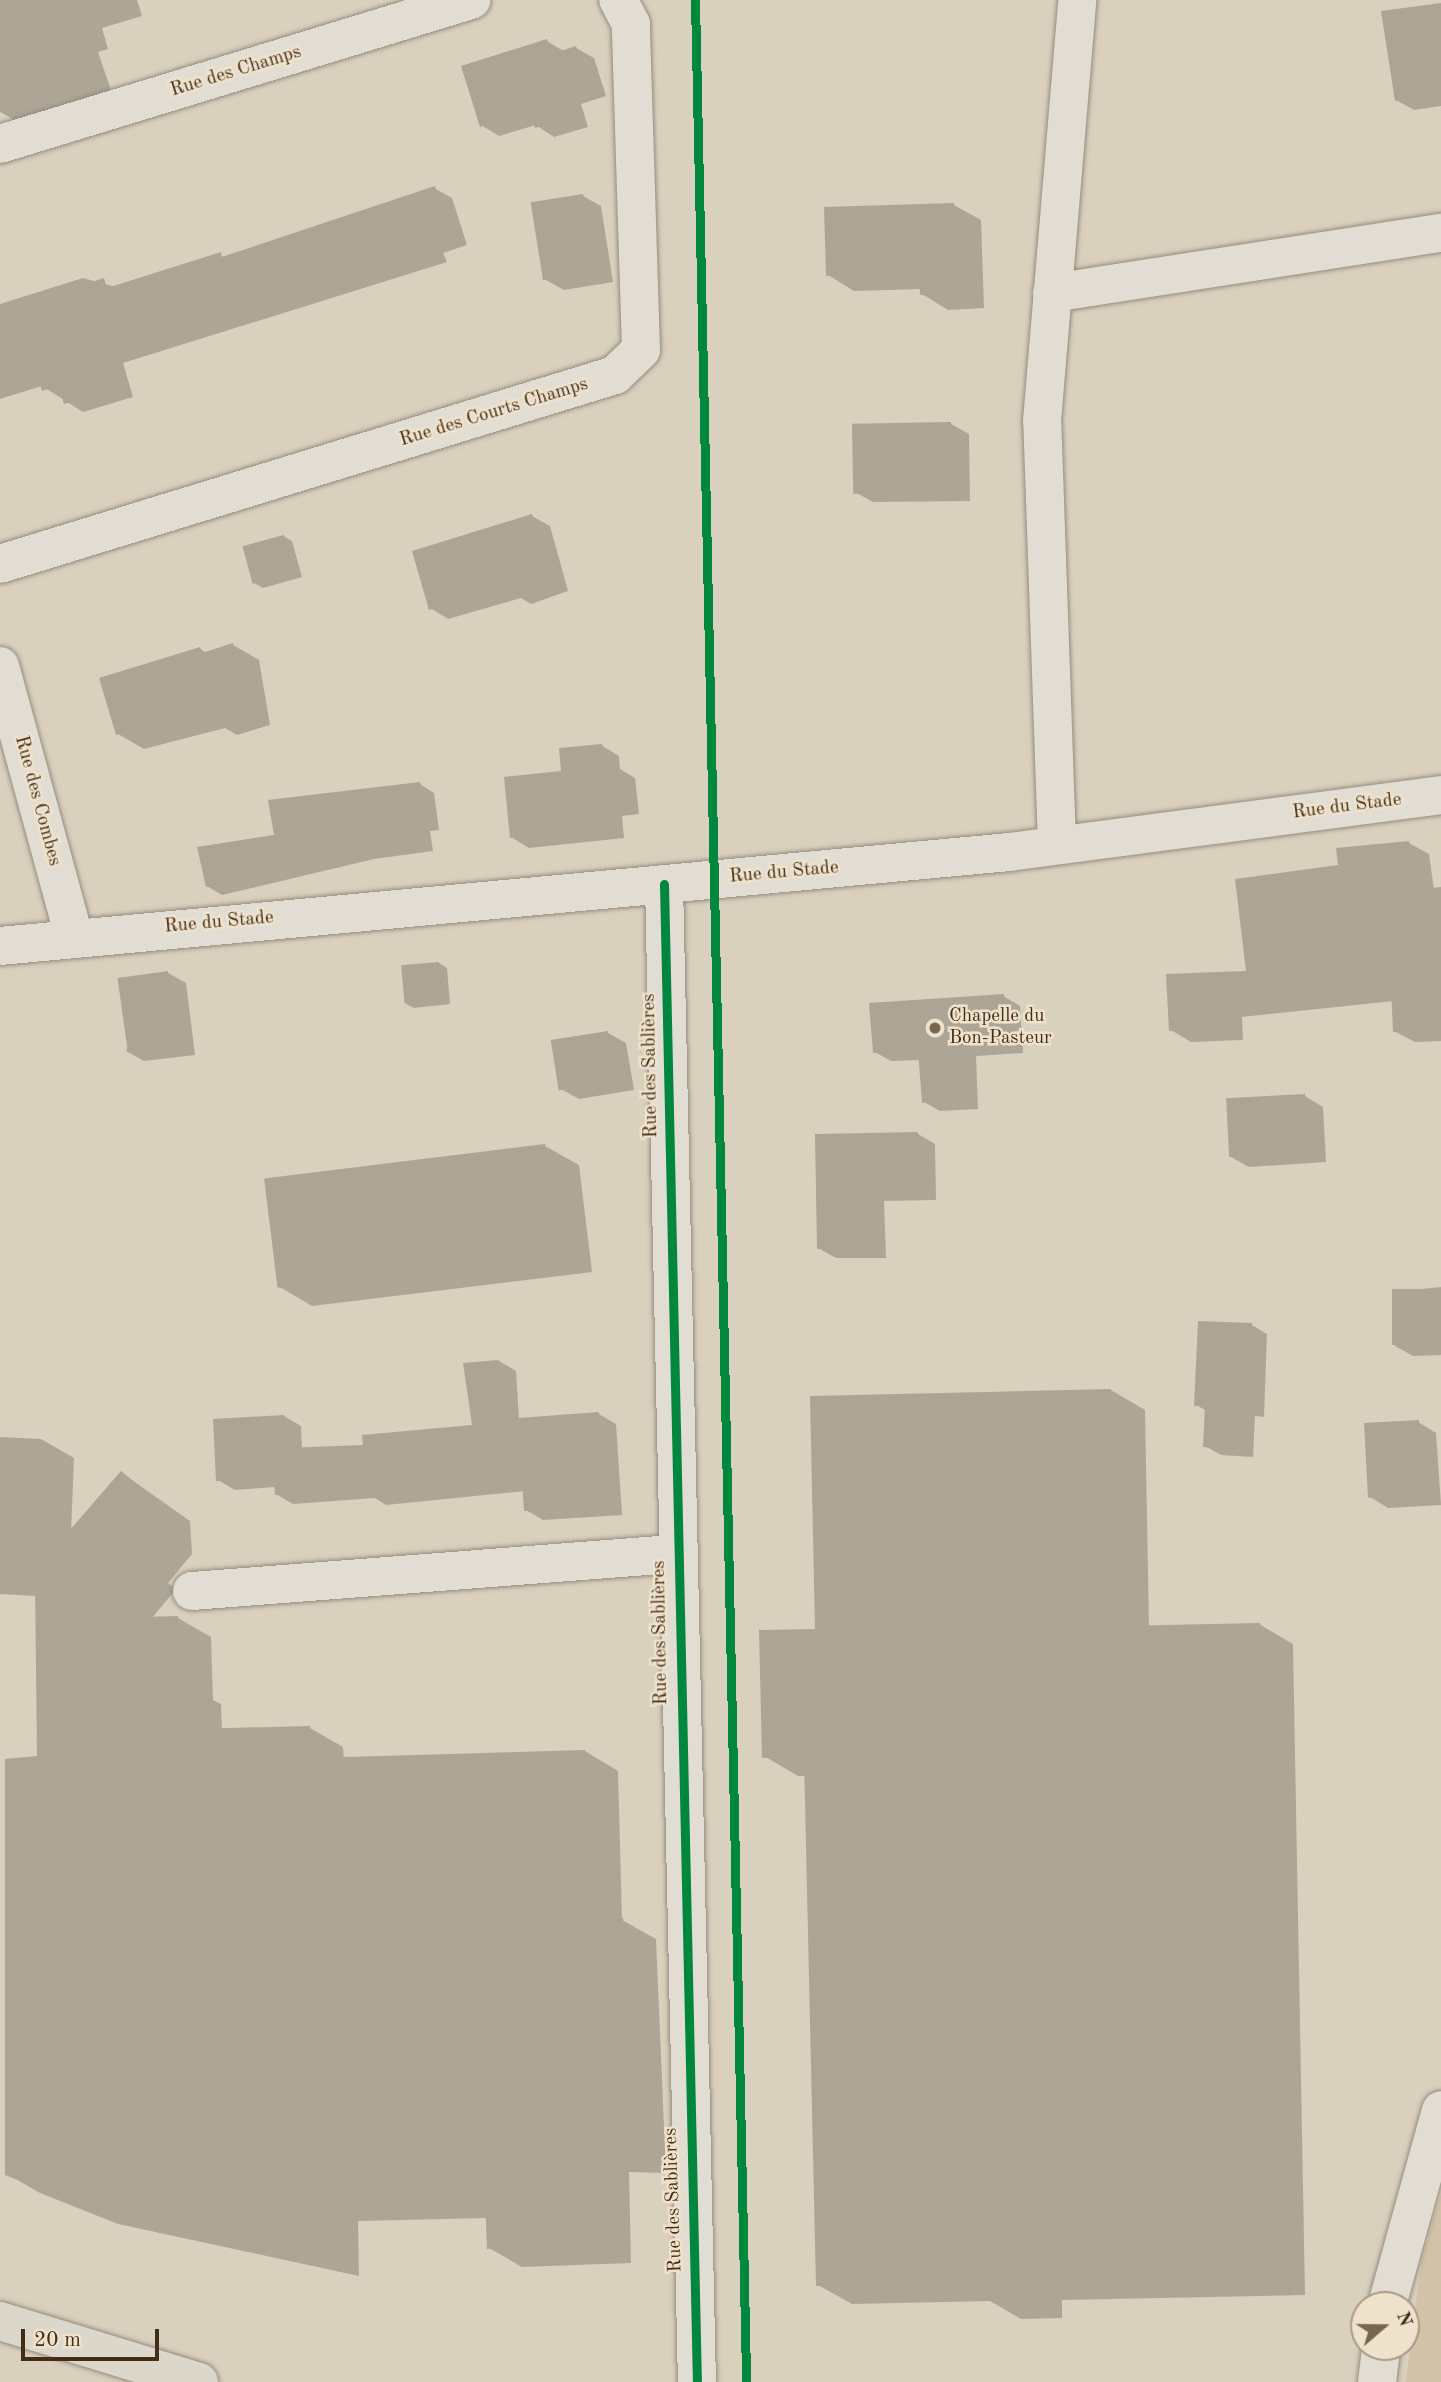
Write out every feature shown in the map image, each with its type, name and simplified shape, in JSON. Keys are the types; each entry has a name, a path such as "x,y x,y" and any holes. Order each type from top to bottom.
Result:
{"highway":[{"path":"0,2321 199,2382"}],"street":[{"name":"Rue des Champs","path":"0,144 472,0"},
{"name":"Rue des Courts Champs","path":"0,564 615,375 641,350 631,24 618,0"},
{"path":"1057,844 1042,421 1077,0"},
{"path":"1052,293 1441,233"},
{"name":"Rue des Combes","path":"0,666 74,936"},
{"name":"Rue du Stade","path":"0,946 74,936 664,884 1057,844 1441,795"},
{"name":"Rue des Sablières","path":"664,884 697,2382"},
{"path":"192,1591 677,1554"},
{"path":"1391,2291 1441,2110"},
{"path":"1377,2382 1379,2361"}],"shaded area":[{"path":"1441,2194 1441,2382 1406,2382 1409,2361 1420,2361 1420,2291 1417,2291 1421,2263"}],"building":[{"path":"0,0 74,0 84,35 74,38 91,85 0,111"},
{"path":"1441,3 1441,94 1395,101 1381,11"},
{"path":"547,39 552,54 576,46 589,86 564,94 571,117 535,128 530,111 480,127 461,66"},
{"path":"435,186 450,236 427,243 431,253 107,354 117,388 64,404 59,386 42,391 36,373 0,385 0,320 68,298 65,291 104,278 107,288 221,252 222,257"},
{"path":"583,194 595,272 543,280 531,202"},
{"path":"954,203 958,294 920,295 919,273 826,276 824,207"},
{"path":"951,422 952,492 853,494 852,424"},
{"path":"532,514 552,581 512,595 509,586 429,610 412,551"},
{"path":"284,535 294,573 253,584 242,546"},
{"path":"233,643 245,710 209,721 206,712 116,735 99,678 200,647 202,653"},
{"path":"602,744 604,767 618,765 622,805 604,807 607,828 510,838 504,777 561,771 559,748"},
{"path":"420,782 425,822 416,823 419,844 358,851 206,887 197,847 274,835 268,800"},
{"path":"1409,841 1416,890 1441,887 1441,1030 1393,1032 1391,988 1223,1006 1224,1029 1169,1031 1166,974 1246,971 1235,879 1338,865 1336,848"},
{"path":"439,962 442,1000 404,1003 401,965"},
{"path":"168,971 178,1045 128,1052 117,978"},
{"name":"Chapelle du Bon-Pasteur","path":"1004,994 1007,1044 960,1047 962,1100 922,1103 918,1050 873,1053 869,1003"},
{"path":"608,1031 616,1081 559,1090 551,1040"},
{"path":"1305,1094 1308,1153 1229,1157 1226,1098"},
{"path":"918,1132 919,1190 867,1191 869,1249 817,1249 815,1134"},
{"path":"545,1144 558,1253 278,1288 264,1178"},
{"path":"1392,1289 1441,1289 1441,1345 1392,1345"},
{"path":"1198,1321 1252,1323 1249,1409 1240,1408 1238,1449 1203,1447 1205,1406 1194,1406"},
{"path":"499,1360 503,1419 599,1412 606,1506 524,1511 522,1481 368,1496 367,1489 275,1495 274,1478 216,1481 213,1419 284,1415 286,1448 363,1445 362,1435 472,1425 463,1363"},
{"path":"1111,1389 1117,1626 1260,1623 1272,2277 1028,2281 1028,2300 986,2300 985,2282 816,2286 804,1757 762,1758 759,1630 815,1629 810,1396"},
{"path":"1419,1420 1423,1495 1368,1498 1364,1423"},
{"path":"121,1471 158,1501 160,1534 136,1563 144,1569 104,1618 178,1616 181,1684 188,1683 190,1729 310,1726 312,1758 585,1750 590,1919 623,1918 634,2155 596,2154 599,2244 487,2249 485,2199 325,2203 326,2258 83,2206 5,2175 5,1759 37,1756 35,1579 0,1577 0,1502 39,1503 37,1568"}],"cycle path":[{"path":"695,0 746,2382"},
{"path":"664,884 697,2382"}],"place":[{"name":"Chapelle du Bon-Pasteur","path":"935,1028"}]}
